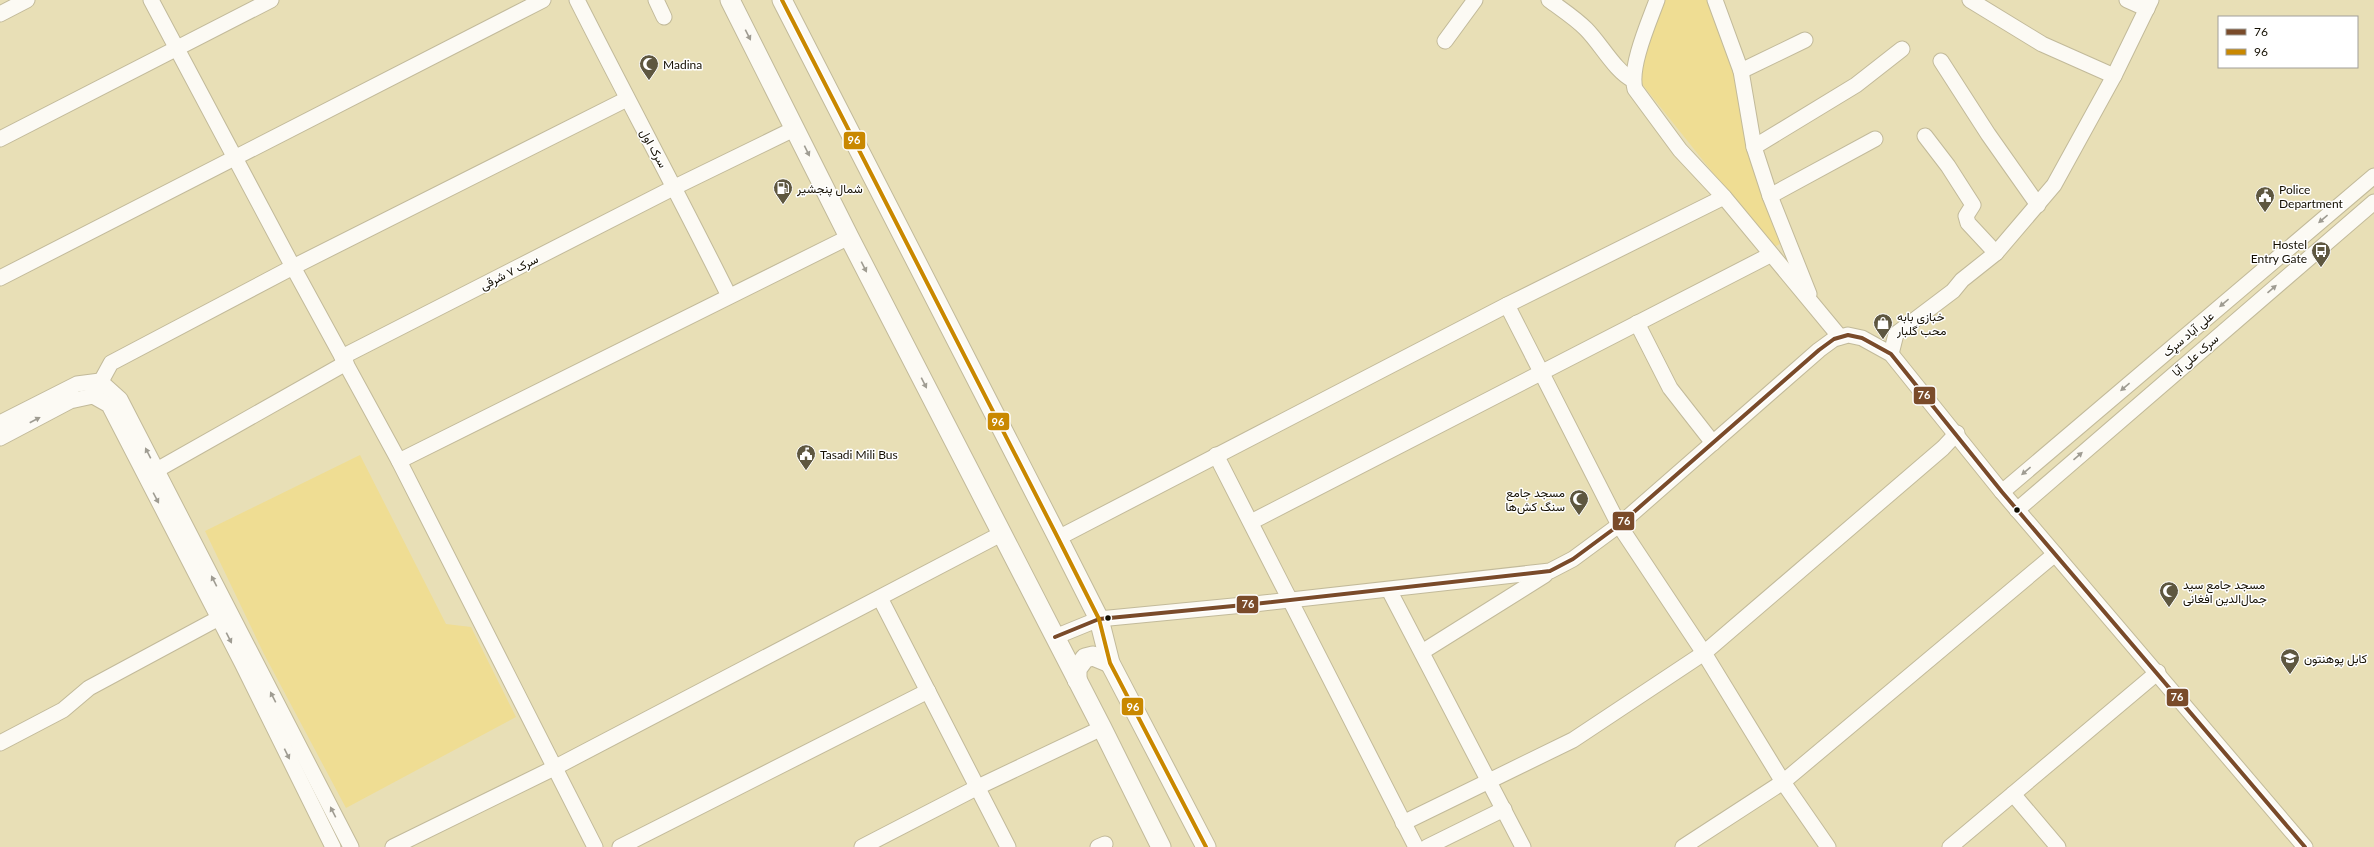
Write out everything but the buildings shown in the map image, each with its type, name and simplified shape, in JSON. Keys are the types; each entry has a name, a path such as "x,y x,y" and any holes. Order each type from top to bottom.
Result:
{"main road":[{"path":"730,0 796,128 849,238 1102,728 1161,847"},
{"path":"782,0 1099,619 1110,664 1206,847"},
{"path":"1077,680 1077,669 1085,658 1093,656 1110,664"}],"street":[{"path":"0,14 27,0"},
{"path":"151,0 293,267 399,461 595,847"},
{"path":"0,139 271,0"},
{"path":"0,278 543,0"},
{"name":"سرک‌ اول","path":"577,0 627,99 675,187 729,296"},
{"path":"656,0 664,17"},
{"path":"1445,41 1475,0"},
{"path":"1549,0 1584,27 1604,49 1628,78 1680,150 1724,197 1770,255 1840,337"},
{"path":"1628,78 1657,0"},
{"path":"1970,0 2042,44 2114,76"},
{"path":"1891,354 1896,334 1953,291 1962,280 1996,253 2054,185 2114,76 2149,5 2128,0"},
{"path":"1717,1 1741,71 1754,147 1770,196 1814,306"},
{"path":"1741,71 1805,40"},
{"path":"1754,147 1856,85 1902,49"},
{"path":"1941,61 1988,134 2038,205"},
{"path":"92,396 111,362 293,267 627,99"},
{"name":"سرک ۷ شرقی","path":"151,473 344,360 675,187 796,128"},
{"path":"1925,136 1948,166 1973,205 1966,216 1968,222 1996,253"},
{"path":"1770,196 1874,139"},
{"name":"علی آباد سړک","path":"2002,492 2374,176"},
{"path":"1058,538 1507,305 1724,197"},
{"name":"سرک علی آبا","path":"2017,510 2374,202"},
{"path":"399,461 729,296 849,238"},
{"path":"2290,247 2303,262"},
{"path":"1251,522 1542,374 1636,323 1770,255"},
{"path":"1507,305 1619,525 1704,653 1783,782 1828,847"},
{"path":"1636,323 1670,388 1713,442"},
{"path":"1422,652 1550,571 1573,559 1619,525 1819,350 1840,337 1848,335 1862,338 1891,354 1957,433 2017,510 2158,672 2305,847"},
{"path":"0,423 77,384 100,381 120,399 151,473 219,618 333,847"},
{"path":"0,438 70,401 92,396 109,405 151,473 351,847"},
{"path":"1403,823 1488,780 1573,740 1704,653 1943,448 1957,433"},
{"path":"1216,455 1416,847"},
{"path":"393,847 554,768 1001,534"},
{"path":"1683,847 1783,782 2055,554"},
{"path":"1055,637 1099,619 1389,590 1550,571"},
{"path":"1389,590 1523,847"},
{"path":"880,598 1008,847"},
{"path":"0,743 63,710 89,688 219,618"},
{"path":"1950,847 2158,672"},
{"path":"620,847 928,691"},
{"path":"862,847 978,787 1102,728"},
{"path":"2013,794 2058,847"},
{"path":"1427,847 1504,809"}],"shaded area":[{"path":"1663,0 1712,0 1786,240 1773,248 1638,79"},
{"path":"360,455 446,624 471,627 516,717 346,808 264,654 205,531"}],"transit line":[{"name":"96","path":"782,0 1099,619 1110,663 1206,847"},
{"name":"76","path":"1055,637 1099,619 1254,604 1550,571 1573,559 1619,525 1819,350 1834,339 1848,335 1862,338 1891,354 2002,492 2305,847"}],"place":[{"name":"Madina","path":"649,81"},
{"name":"شمال پنجشیر","path":"783,205"},
{"name":"Police Department","path":"2265,213"},
{"name":"Hostel Entry Gate","path":"2321,268"},
{"name":"خبازی بابه محب گلبار","path":"1883,340"},
{"name":"Tasadi Mili Bus","path":"806,471"},
{"name":"مسجد جامع سنگ کش‌ها","path":"1579,516"},
{"name":"مسجد جامع سید جمال‌الدین افغانی","path":"2169,608"},
{"name":"کابل پوهنتون","path":"2290,675"}]}
